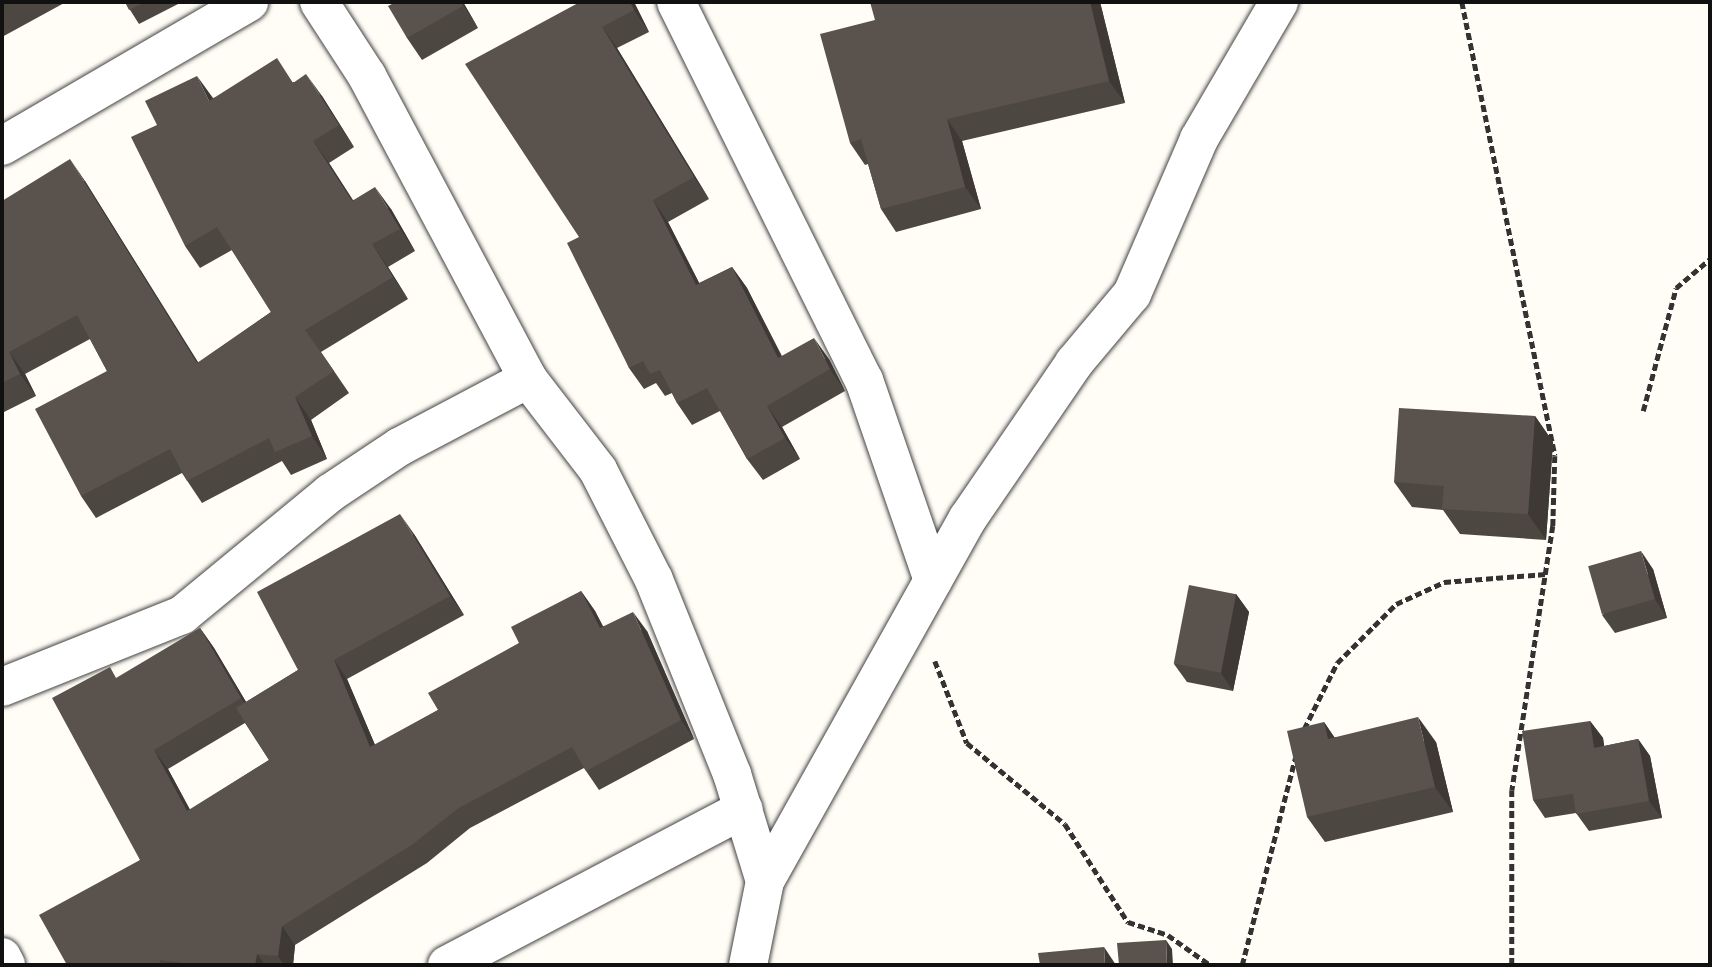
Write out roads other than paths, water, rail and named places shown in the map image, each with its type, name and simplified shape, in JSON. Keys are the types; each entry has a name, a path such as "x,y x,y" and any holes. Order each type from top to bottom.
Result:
{"street":[{"path":"2,146 249,2"},
{"path":"319,2 368,76 528,379 598,470 627,524 744,809 765,881"},
{"path":"676,2 864,380 925,593"},
{"path":"748,965 765,881 925,593 1017,443 1132,294 1199,139 1279,2"},
{"path":"2,687 182,615 330,493 399,447 528,379"},
{"path":"447,965 744,809"},
{"path":"2,957 6,965"}]}
